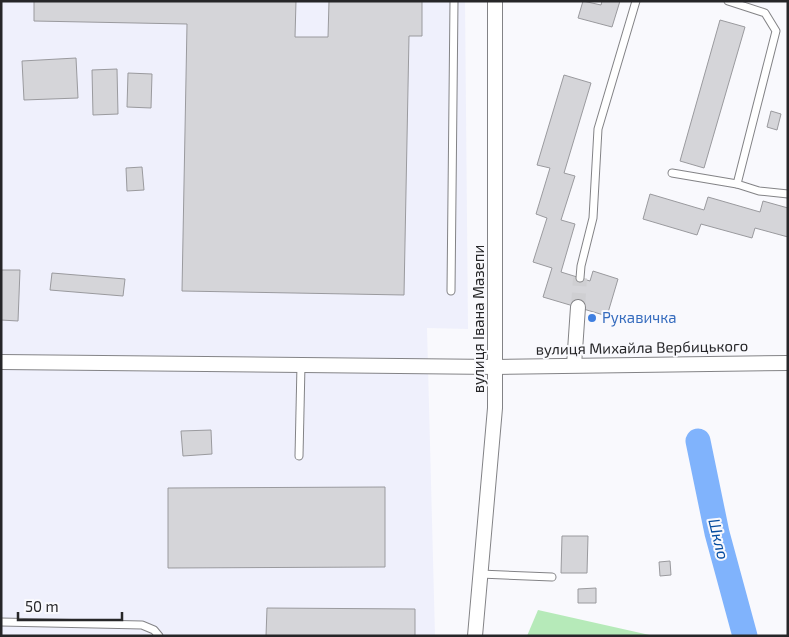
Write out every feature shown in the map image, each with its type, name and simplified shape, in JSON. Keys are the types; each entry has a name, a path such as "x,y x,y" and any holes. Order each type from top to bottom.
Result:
{"street":[{"name":"вулиця Івана Мазепи","path":"475,636 495,408 495,1"},
{"path":"574,365 578,307"},
{"name":"вулиця Михайла Вербицького","path":"1,362 496,367 788,362"}],"lane":[{"path":"451,291 454,1"},
{"path":"580,278 581,266 593,218 598,129 636,1"},
{"path":"728,1 765,13 776,31 737,184"},
{"path":"672,173 737,184 759,191 788,194"},
{"path":"299,456 301,365"},
{"path":"480,574 552,577"},
{"path":"1,622 142,625 154,630 159,636"}],"shaded area":[{"path":"1,1 465,1 468,329 427,328 435,636 1,636"}],"green space":[{"path":"538,610 654,636 527,636"}],"building":[{"path":"34,1 296,1 295,37 328,37 329,1 422,1 422,36 409,36 404,295 182,291 187,24 34,21"},
{"path":"583,1 601,5 602,1 620,1 612,27 578,18"},
{"path":"720,20 745,27 704,168 680,161"},
{"path":"76,58 78,98 24,100 22,61"},
{"path":"117,69 118,114 93,115 92,70"},
{"path":"128,73 152,74 151,108 127,107"},
{"path":"564,75 591,83 564,173 575,176 561,220 575,224 561,272 590,281 593,271 618,279 607,316 543,297 552,268 533,262 547,218 536,214 550,168 537,165"},
{"path":"771,111 781,114 777,130 767,127"},
{"path":"142,167 144,190 127,191 126,168"},
{"path":"650,194 704,210 708,197 760,212 763,201 788,208 788,237 755,228 752,238 701,224 697,235 643,219"},
{"path":"1,270 20,270 18,321 1,320"},
{"path":"52,273 125,279 123,296 50,290"},
{"path":"211,430 212,454 183,456 181,431"},
{"path":"385,487 385,567 168,568 168,488"},
{"path":"562,536 588,536 587,573 561,573"},
{"path":"670,561 671,575 660,576 659,562"},
{"path":"596,588 596,603 578,603 578,589"},
{"path":"267,608 415,609 415,636 266,636"}],"waterway":[{"name":"Шкло","path":"698,441 717,533 745,636"}],"tunnel":[{"path":"578,307 580,278"}],"place":[{"name":"Рукавичка","path":"592,318"}]}
